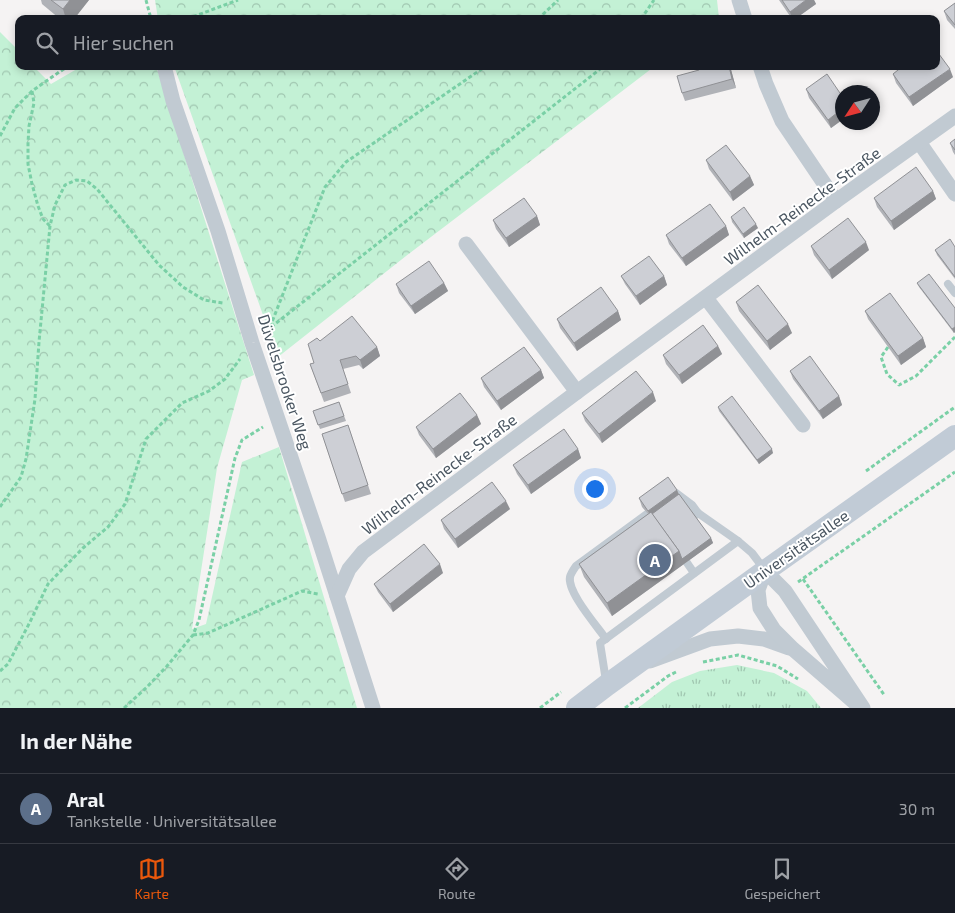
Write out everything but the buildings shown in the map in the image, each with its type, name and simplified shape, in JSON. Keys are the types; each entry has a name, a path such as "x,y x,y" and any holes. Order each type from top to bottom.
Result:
{"main road":[{"name":"Universitätsallee","path":"577,708 955,436"}],"street":[{"path":"739,0 744,15"},
{"name":"Düvelsbrooker Weg","path":"165,70 218,231 252,343 318,537 373,708"},
{"path":"761,70 782,121 836,201"},
{"name":"Wilhelm-Reinecke-Straße","path":"337,596 349,568 363,552 836,201 955,116"},
{"path":"919,142 955,194"},
{"path":"466,244 577,392"},
{"path":"706,298 803,425"},
{"path":"765,571 785,591 862,708 793,649 774,630 760,608 758,590 765,571"},
{"name":"Universitätsallee","path":"639,662 649,661 710,639 738,636 764,639 793,649"}],"lane":[{"path":"948,284 955,293"},
{"path":"676,492 692,505 698,513 752,553 765,571"},
{"path":"683,524 698,513"},
{"path":"606,639 575,596 570,587 570,577 576,566 647,514"},
{"path":"607,685 600,643 738,541"},
{"path":"678,550 694,573"}],"path":[{"path":"146,0 150,15"},
{"path":"197,15 238,0"},
{"path":"542,15 558,0"},
{"path":"644,15 654,0"},
{"path":"0,136 15,108 32,91 62,70"},
{"path":"270,328 325,187 346,162 480,70"},
{"path":"0,671 8,664 48,584 83,548 108,527 125,504 146,439 182,403 209,391 225,379 252,343 270,328 599,70"},
{"path":"32,91 34,103 29,126 28,164 38,206 43,219 50,226"},
{"path":"0,507 21,477 26,459 35,399 50,226 55,205 65,185 76,180 88,181 97,188 159,265 183,287 204,300 222,303 240,301"},
{"path":"888,347 881,357 887,374 899,385 916,376 955,337"},
{"path":"124,708 167,666 192,635 199,620 235,458 242,440 261,428 279,421"},
{"path":"884,696 803,579 955,472"},
{"path":"192,635 208,633 302,591 337,596"},
{"path":"698,663 738,656 777,666 806,683"},
{"path":"625,708 668,676 682,670"}],"green space":[{"path":"155,0 717,0 719,15 157,15"},
{"path":"0,32 15,47 15,70 37,70 51,84 75,70 157,70 254,375 242,380 217,468 192,629 206,624 242,462 279,447 357,708 0,708"},
{"path":"175,70 650,70 406,256 278,357"},
{"path":"737,665 774,673 807,691 821,708 638,708 672,682 700,671"}],"place":[{"name":"Aral","path":"655,560"}]}
